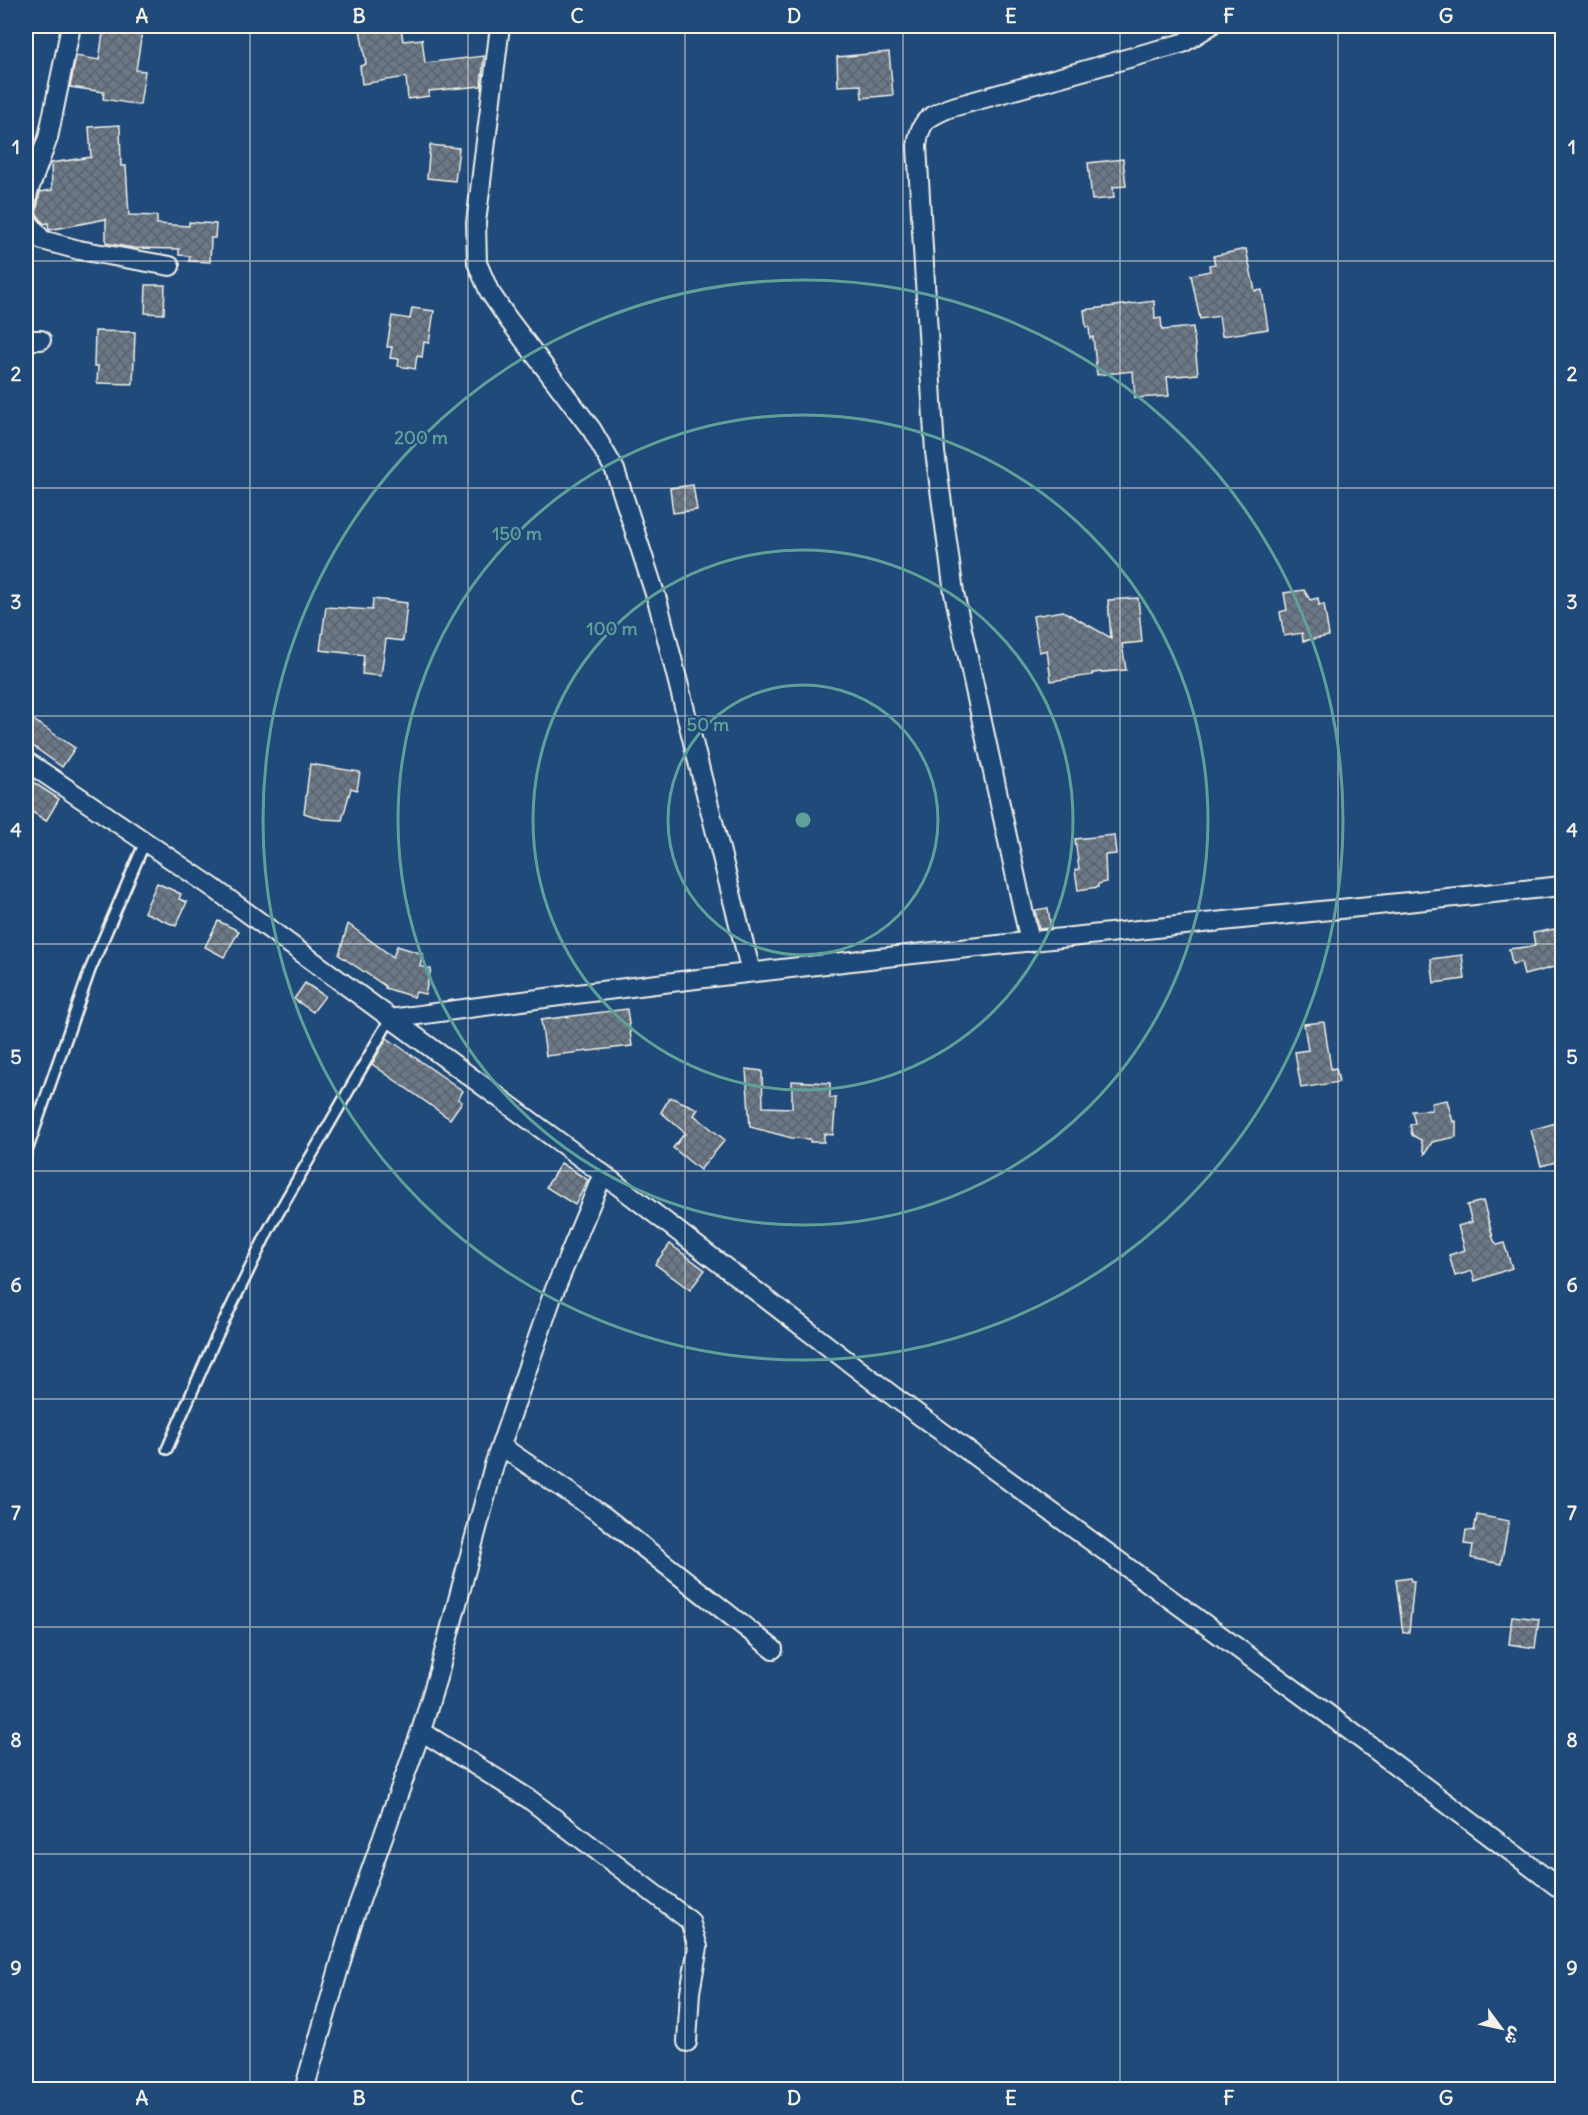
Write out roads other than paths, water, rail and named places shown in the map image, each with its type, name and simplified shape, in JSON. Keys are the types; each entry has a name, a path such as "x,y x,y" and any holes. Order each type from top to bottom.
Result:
{"street":[{"path":"26,208 28,192 48,138 71,26"},
{"path":"500,26 476,223 477,263 489,291 501,310 592,430 615,470 657,603 751,972"},
{"path":"1030,942 952,581 935,452 917,146 919,128 929,117 949,108 1183,43 1210,26"},
{"path":"26,219 42,240 79,250 170,266"},
{"path":"26,761 212,887 603,1174 888,1392 1316,1705 1563,1890"},
{"path":"390,1019 751,972 1563,886"},
{"path":"304,2090 352,1923 421,1731 501,1446 553,1294 603,1174"},
{"path":"501,1446 605,1517 773,1649"},
{"path":"421,1731 529,1799 690,1921 698,1947 690,1992 687,2042"}],"lane":[{"path":"26,1154 90,970 145,842"},
{"path":"167,1449 214,1342 269,1229 390,1019"}]}
